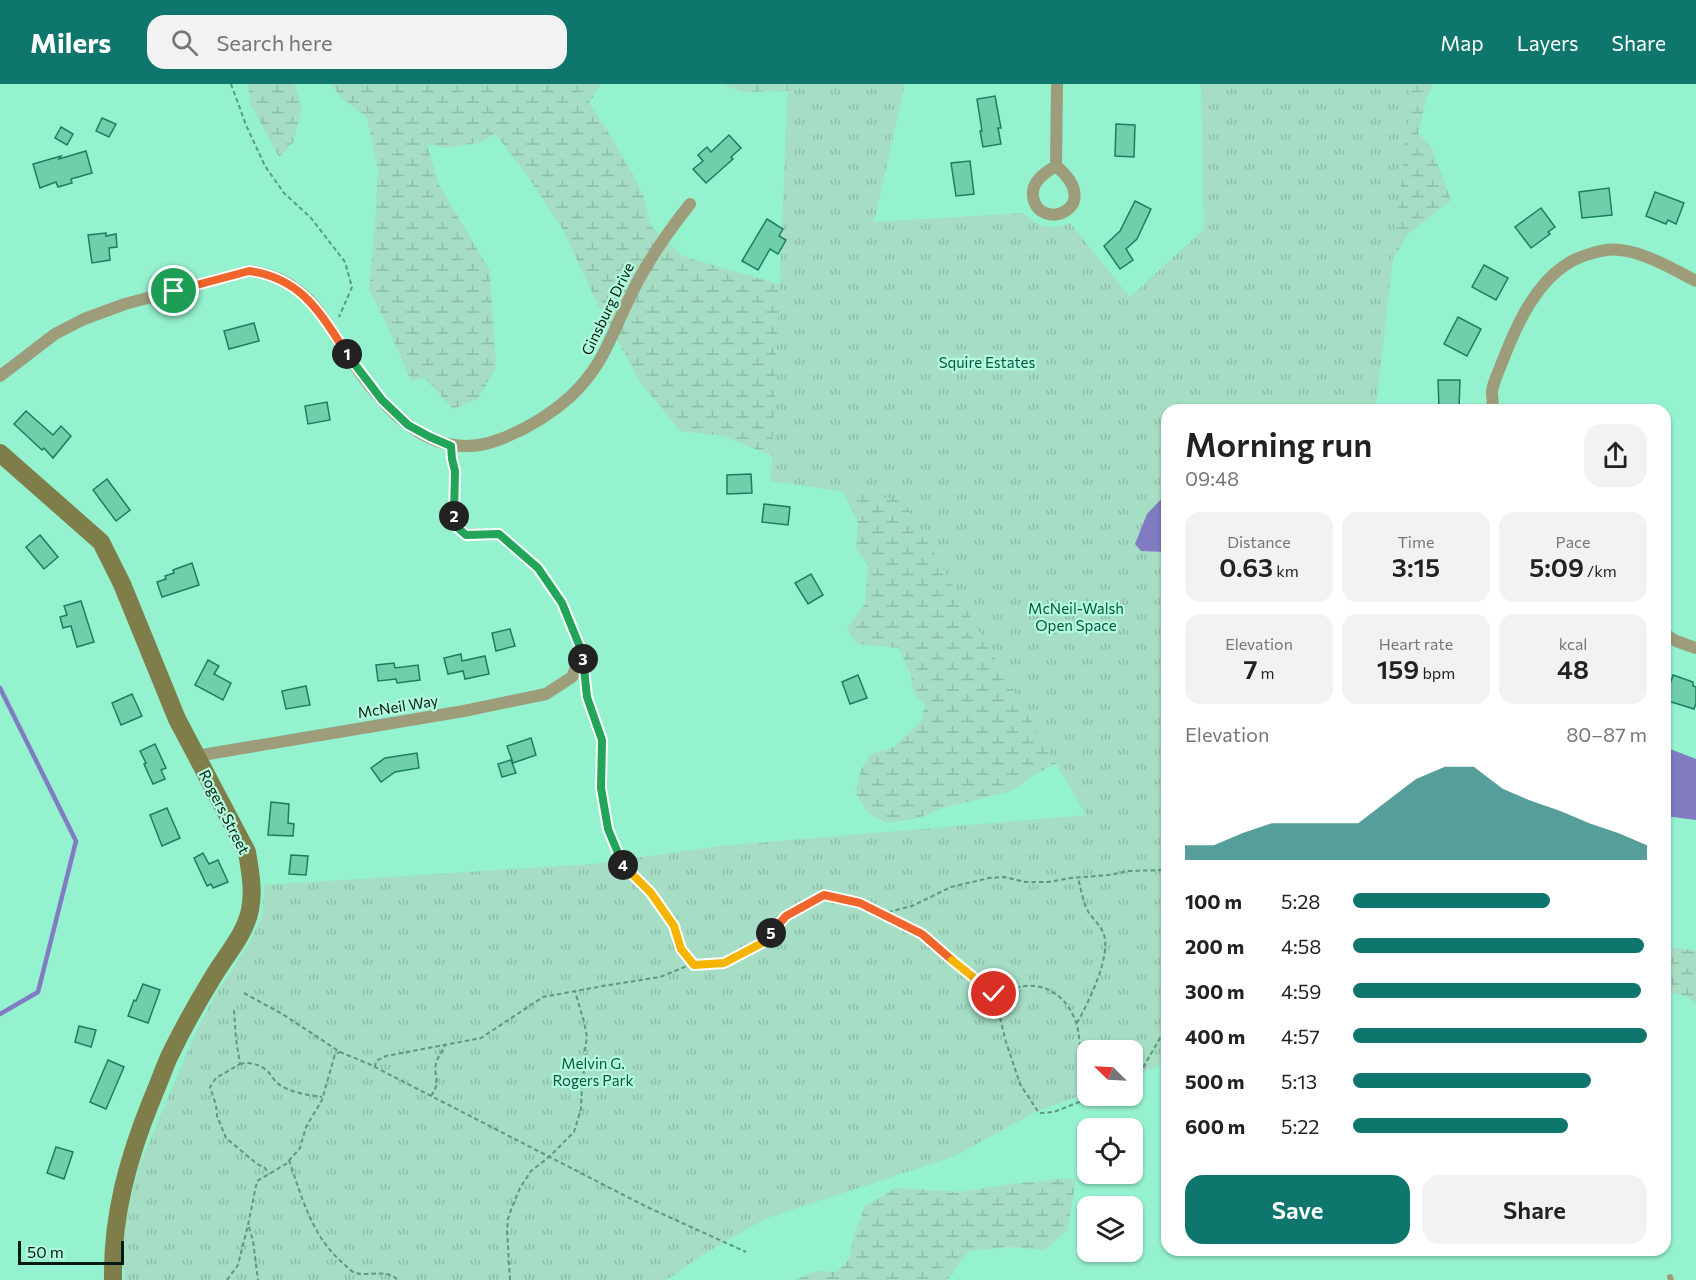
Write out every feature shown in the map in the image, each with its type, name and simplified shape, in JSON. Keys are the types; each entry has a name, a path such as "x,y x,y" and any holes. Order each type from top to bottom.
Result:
{"street":[{"path":"1056,166 1057,84"},
{"name":"Ginsburg Drive","path":"0,376 55,334 84,319 125,304 249,271 283,281 301,292 320,314 382,400 408,425 451,446 486,444 515,434 543,419 571,396 594,372 648,261 690,204"},
{"path":"1493,404 1492,389 1522,318 1543,285 1563,266 1584,256 1608,250 1633,252 1696,281"},
{"name":"Rogers Street","path":"0,453 102,542 123,584 177,719 247,852 252,893 250,912 240,935 212,979 169,1058 142,1123 121,1191 115,1232 113,1280"},
{"path":"1671,638 1696,648"},
{"name":"McNeil Way","path":"196,756 465,711 546,694 572,677 582,652"}],"path":[{"path":"231,84 246,125 266,166 284,193 311,218 345,262 352,287 332,331"},
{"path":"451,446 455,471 453,513 457,527 466,535 499,534 538,568 562,603 582,652 587,697 602,740 601,788 608,829 623,866 651,893 674,926 681,949 694,965"},
{"path":"881,914 912,906 951,887 989,878 1004,877 1026,882 1048,882 1128,871 1161,870"},
{"path":"1077,1023 1092,996 1105,952 1102,930 1088,911 1078,878"},
{"path":"375,1067 376,1061 381,1057 481,1038 543,997 660,977 687,966 724,963 762,943 786,916 824,895 860,903 922,934 994,994 1020,1084 1039,1113 1054,1112 1077,1103"},
{"path":"994,994 1025,986 1046,989 1065,1001 1072,1011 1077,1023 1079,1040"},
{"path":"510,1280 507,1244 508,1218 520,1188 531,1171 574,1132 581,1109 587,1036 575,991"},
{"path":"244,993 284,1015 340,1052 375,1067 645,1206 746,1252"},
{"path":"234,1010 240,1064"},
{"path":"1143,1068 1161,1036"},
{"path":"431,1096 436,1089 435,1067 445,1044"},
{"path":"227,1280 238,1265 257,1181 286,1164 300,1148 306,1127 322,1098 335,1054 340,1052"},
{"path":"268,1174 265,1168 226,1138 217,1116 210,1087 216,1078 247,1062 259,1065 268,1071 278,1085 297,1093 322,1098"},
{"path":"289,1160 308,1215 319,1237 328,1248 353,1272 372,1274 384,1272 398,1280"},
{"path":"248,1225 253,1241 258,1280"}],"green space":[{"path":"248,84 294,84 302,108 293,142 279,157 250,103"},
{"path":"332,84 601,84 589,103 612,138 643,194 650,225 682,256 789,287 1137,309 1329,84 1434,84 1427,96 1418,133 1432,149 1451,200 1408,234 1378,285 1177,404 1161,404 1161,430 1063,760 1034,775 1009,792 949,806 915,819 886,823 867,812 855,792 861,769 871,754 894,747 921,721 925,705 913,692 911,676 899,648 857,644 847,629 865,603 868,565 856,548 858,523 829,461 773,456 723,436 680,431 641,383 598,305 563,230 529,178 495,133 483,142 446,148 427,144 439,185 490,271 496,367 478,399 453,409 425,378 411,381 369,290 378,169 367,118 339,95"},
{"path":"723,84 789,84 788,91 743,92"},
{"name":"Melvin G. Rogers Park","path":"788,84 905,84 874,222 1024,213 1034,222 1045,226 1057,227 1070,223 1130,297 1204,229 1201,84 1409,84 1408,121 1377,404 1161,404 1161,1065 1143,1072 1143,1040 1077,1040 1077,1097 1035,1112 955,1156 765,1219 700,1256 667,1280 125,1280 123,1260 127,1216 139,1166 196,1032 262,917 265,885 592,864 720,846 1086,815 903,500 771,481"},
{"path":"1671,947 1696,951 1696,1003 1686,996 1671,993"},
{"path":"1076,1179 1068,1230 1044,1250 1009,1247 969,1251 947,1280 795,1280 817,1271 837,1272 849,1259 854,1235 865,1206 896,1188 960,1192"}],"shaded area":[{"path":"1161,499 1161,552 1141,551 1135,544 1147,514"},
{"path":"1671,749 1696,759 1696,820 1671,817"}],"building":[{"path":"995,96 1001,128 998,128 1001,144 983,147 977,99"},
{"path":"102,118 116,124 109,137 96,131"},
{"path":"1116,124 1135,125 1134,157 1115,156"},
{"path":"61,127 73,134 67,145 55,138"},
{"path":"729,135 741,148 731,157 733,159 706,183 693,169 703,161 698,155 707,147 711,152"},
{"path":"86,151 92,173 71,179 72,183 58,187 56,182 40,188 33,164"},
{"path":"970,161 974,194 956,196 951,163"},
{"path":"1609,188 1612,215 1582,218 1579,192"},
{"path":"1655,192 1684,203 1676,224 1668,220 1666,224 1646,216"},
{"path":"1135,201 1151,209 1137,239 1126,249 1133,260 1120,269 1104,246 1120,231"},
{"path":"1541,208 1555,227 1548,232 1550,234 1531,248 1515,227"},
{"path":"767,219 783,229 779,236 786,240 778,254 770,249 758,270 742,261"},
{"path":"106,233 106,236 116,234 117,247 109,248 110,260 92,263 88,235"},
{"path":"1484,265 1508,278 1496,300 1472,287"},
{"path":"1458,317 1481,329 1467,356 1444,344"},
{"path":"254,323 259,341 229,349 224,331"},
{"path":"1438,380 1460,380 1459,404 1439,404"},
{"path":"327,402 330,420 308,424 305,406"},
{"path":"26,411 53,435 61,426 71,436 53,458 14,424"},
{"path":"751,474 752,493 727,494 727,475"},
{"path":"107,479 130,510 116,521 93,490"},
{"path":"764,504 790,507 788,525 762,522"},
{"path":"40,535 58,557 44,569 26,547"},
{"path":"192,563 199,585 162,597 157,582 174,573 173,570"},
{"path":"811,574 823,595 808,604 795,583"},
{"path":"81,601 94,642 77,647 71,626 63,628 60,617 67,615 64,606"},
{"path":"510,629 515,646 496,651 492,633"},
{"path":"461,654 462,661 485,656 489,674 465,679 463,671 448,674 444,658"},
{"path":"208,660 219,666 214,674 231,683 223,700 195,685"},
{"path":"394,663 395,668 418,665 420,680 397,683 396,679 378,681 376,665"},
{"path":"858,675 867,698 850,704 842,682"},
{"path":"1673,675 1693,682 1693,686 1696,687 1694,709 1671,702"},
{"path":"306,686 310,705 286,709 282,691"},
{"path":"132,694 142,716 121,725 112,703"},
{"path":"531,738 536,755 513,763 507,746"},
{"path":"155,744 166,768 161,770 165,779 153,784 140,751"},
{"path":"417,753 419,768 395,772 381,782 371,768 385,758"},
{"path":"511,760 516,773 502,777 498,764"},
{"path":"271,802 289,804 288,823 294,824 293,836 268,835"},
{"path":"167,808 180,838 162,846 150,815"},
{"path":"203,853 209,864 218,860 228,882 213,888 211,884 207,886 194,858"},
{"path":"291,855 308,856 306,875 289,874"},
{"path":"143,984 160,990 148,1023 128,1016"},
{"path":"79,1026 96,1030 91,1047 75,1042"},
{"path":"108,1060 124,1067 106,1109 90,1102"},
{"path":"56,1147 73,1152 64,1179 47,1173"}],"waterway":[{"path":"0,688 76,841 38,992 0,1014"}],"route":[{"path":"174,291 249,271 283,281 301,292 320,314 382,400 408,425 451,446 455,471 453,513 457,527 466,535 499,534 538,568 562,603 582,652 587,697 602,740 601,788 608,829 623,866 651,893 674,926 681,949 694,965 724,963 762,943 786,916 824,895 860,903 922,934 994,994"}],"park label":[{"name":"Squire Estates","path":"987,363"},
{"name":"McNeil-Walsh Open Space","path":"1076,618"}]}
